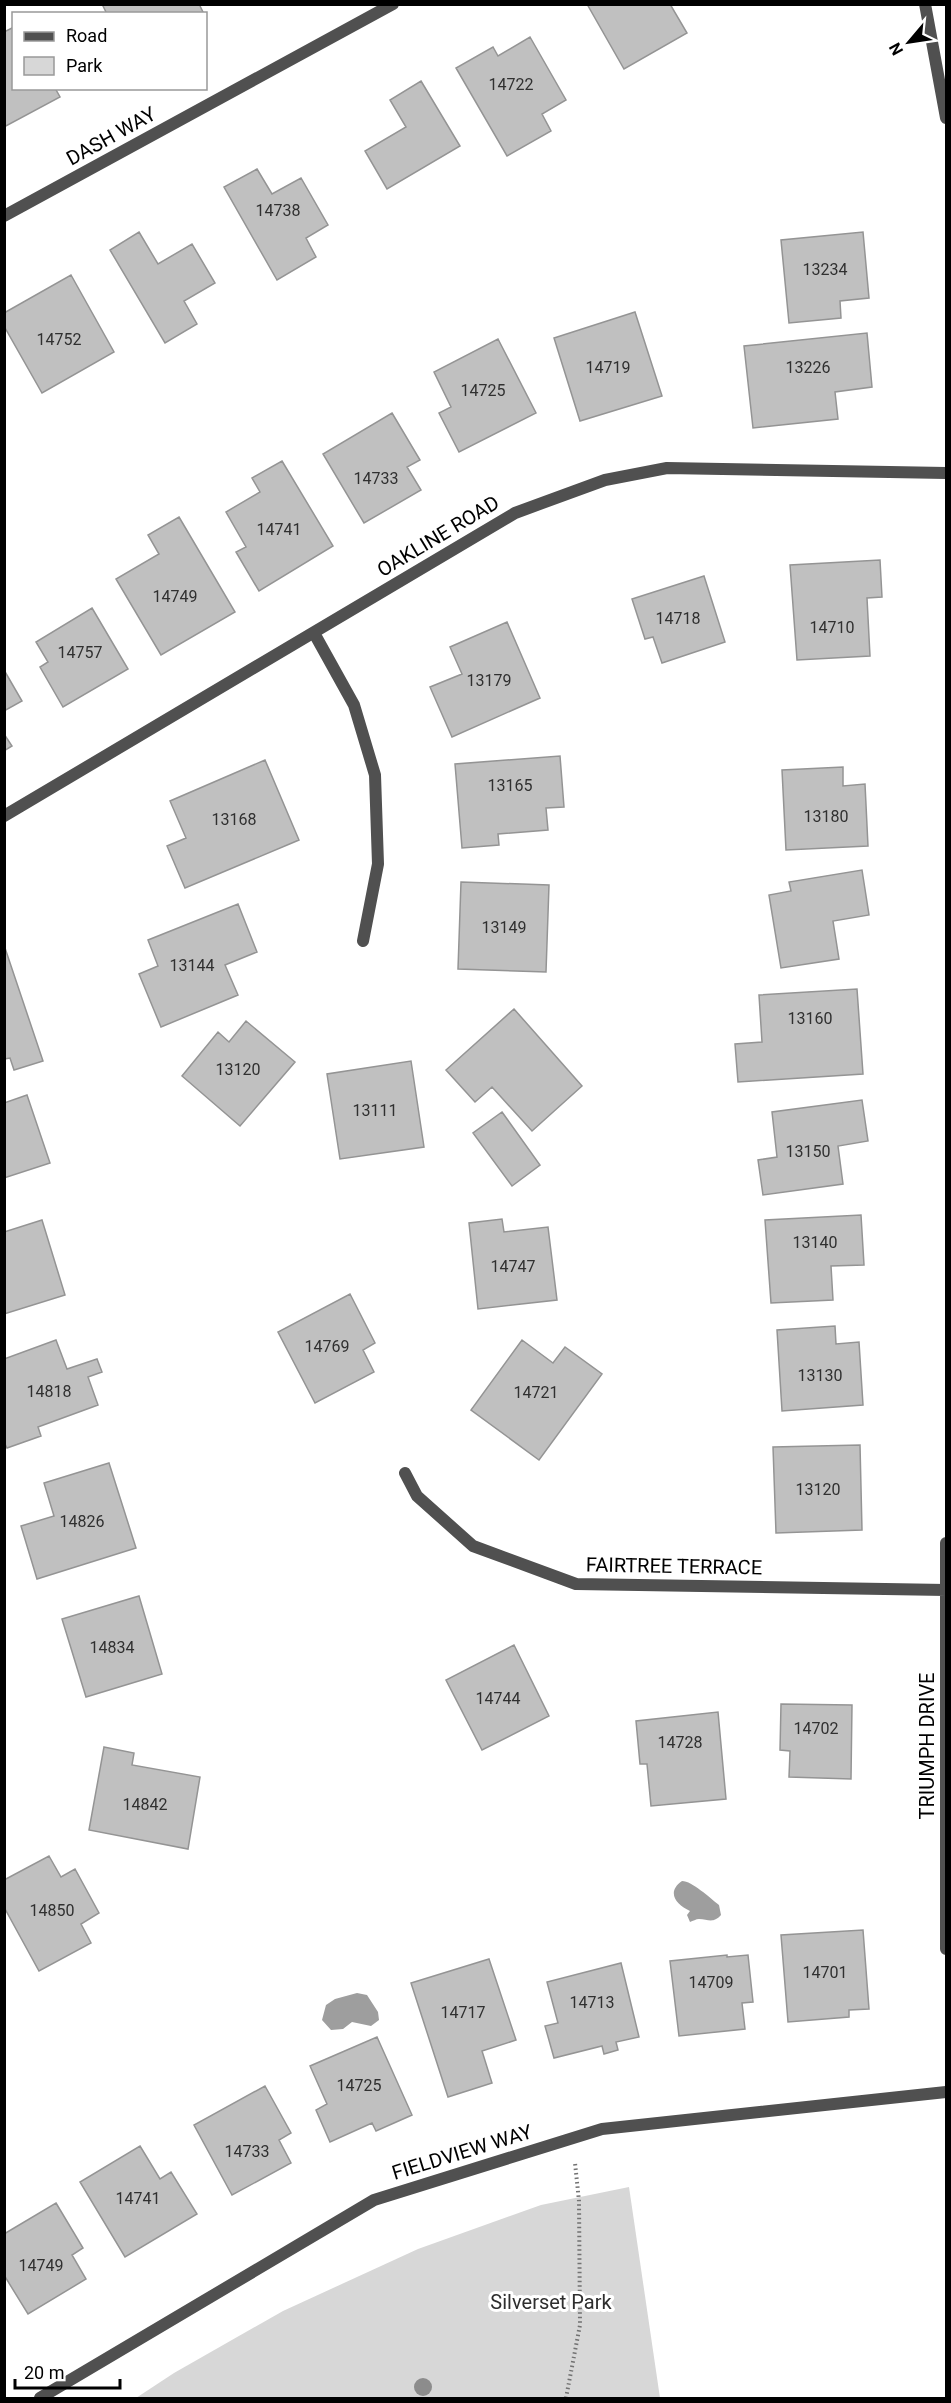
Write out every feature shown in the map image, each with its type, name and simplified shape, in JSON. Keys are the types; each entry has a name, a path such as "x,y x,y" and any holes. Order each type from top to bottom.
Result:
{"street":[{"name":"DASH WAY","path":"4,216 393,4"},
{"path":"925,4 946,118"},
{"name":"OAKLINE ROAD","path":"4,816 515,513 605,480 667,468 946,472"},
{"path":"314,633 354,705 375,775 378,864 363,941"},
{"name":"FAIRTREE TERRACE","path":"405,1473 417,1496 473,1546 576,1584 946,1590"},
{"name":"TRIUMPH DRIVE","path":"946,1543 946,1949"},
{"name":"FIELDVIEW WAY","path":"40,2398 374,2200 602,2129 946,2092"}],"path":[{"path":"566,2398 580,2325 579,2201 573,2138"}],"green space":[{"name":"Silverset Park","path":"629,2187 660,2398 136,2398 174,2373 283,2311 418,2249 541,2205"}],"shaded area":[{"path":"682,1881 696,1887 719,1905 721,1915 713,1920 699,1919 690,1922 687,1915 690,1911 677,1902 674,1894 677,1885"},
{"path":"357,1993 367,1995 378,2012 379,2020 371,2026 352,2022 343,2029 331,2030 322,2020 326,2005 335,1999"}],"building":[{"path":"102,4 199,4 203,12 106,12"},
{"path":"587,4 670,4 687,33 624,69"},
{"path":"12,28 12,90 56,90 60,97 4,127 4,32"},
{"path":"530,37 566,100 542,114 551,131 507,156 456,68 493,47 498,56"},
{"path":"421,81 460,146 387,189 365,151 406,127 390,100"},
{"path":"257,169 272,194 301,178 328,225 306,238 316,257 277,280 224,187"},
{"path":"139,232 158,264 192,244 215,283 184,301 197,324 165,343 110,250"},
{"path":"863,232 869,298 840,301 841,318 789,323 781,240"},
{"path":"71,275 114,352 42,393 4,326 4,313"},
{"path":"635,312 662,396 580,421 554,338"},
{"path":"867,333 872,387 835,392 838,419 753,428 744,346"},
{"path":"498,339 536,413 459,452 439,413 451,407 434,372"},
{"path":"392,413 420,460 407,467 421,490 364,523 323,454"},
{"path":"282,461 333,546 259,591 236,552 246,547 226,512 260,492 252,478"},
{"path":"179,517 235,612 161,655 116,579 159,554 148,535"},
{"path":"880,560 882,597 867,598 870,656 797,660 790,565"},
{"path":"704,576 725,642 662,663 653,637 645,639 632,599"},
{"path":"92,608 128,669 63,707 40,667 48,662 36,642"},
{"path":"507,622 540,698 452,737 430,687 462,674 450,647"},
{"path":"4,670 22,701 4,711"},
{"path":"4,734 12,746 4,751"},
{"path":"560,756 564,807 546,808 548,830 498,834 499,845 462,848 455,764"},
{"path":"265,760 299,840 185,888 167,846 186,838 170,801"},
{"path":"843,767 843,786 865,784 868,846 786,850 782,770"},
{"path":"862,870 869,915 833,921 839,959 781,968 769,895 791,891 789,882"},
{"path":"461,882 549,885 546,972 458,969"},
{"path":"238,904 257,952 225,965 238,995 161,1027 139,974 158,966 148,940"},
{"path":"4,945 43,1061 14,1070 10,1058 4,1059"},
{"path":"857,989 863,1074 738,1082 735,1044 762,1042 759,995"},
{"path":"514,1009 582,1086 532,1131 492,1087 475,1102 446,1070"},
{"path":"246,1021 295,1062 240,1126 182,1076 218,1032 229,1042"},
{"path":"411,1061 424,1147 340,1159 327,1074"},
{"path":"27,1095 50,1163 4,1178 4,1103"},
{"path":"862,1100 868,1141 838,1146 843,1184 763,1195 758,1160 777,1157 772,1112"},
{"path":"502,1112 540,1165 512,1186 473,1133"},
{"path":"861,1215 864,1265 831,1266 833,1300 771,1303 765,1220"},
{"path":"502,1219 504,1232 548,1227 557,1300 478,1309 469,1223"},
{"path":"42,1220 65,1295 4,1314 4,1232"},
{"path":"350,1294 375,1343 363,1350 374,1372 315,1403 278,1332"},
{"path":"835,1326 836,1344 859,1342 863,1405 782,1411 777,1330"},
{"path":"56,1340 67,1369 97,1359 102,1372 88,1377 98,1405 38,1427 41,1436 7,1448 4,1442 4,1359"},
{"path":"522,1340 553,1363 565,1347 602,1374 539,1460 471,1410"},
{"path":"860,1445 862,1530 776,1533 773,1447"},
{"path":"109,1463 136,1548 37,1579 21,1526 54,1516 44,1483"},
{"path":"139,1596 162,1674 86,1697 62,1619"},
{"path":"514,1645 549,1716 482,1750 446,1680"},
{"path":"781,1704 852,1705 851,1779 789,1777 790,1751 780,1750"},
{"path":"718,1712 726,1799 651,1806 647,1764 640,1764 636,1721"},
{"path":"104,1747 134,1753 132,1765 200,1777 188,1849 89,1830"},
{"path":"49,1856 61,1877 75,1869 99,1913 81,1924 91,1943 39,1971 4,1907 4,1880"},
{"path":"863,1930 869,2009 849,2010 849,2017 788,2022 781,1935"},
{"path":"727,1955 727,1957 748,1955 753,2002 742,2003 745,2029 679,2036 670,1961"},
{"path":"489,1959 516,2040 482,2051 492,2083 448,2097 411,1983"},
{"path":"621,1963 639,2037 616,2042 618,2050 604,2054 602,2046 554,2058 545,2026 558,2023 547,1982"},
{"path":"377,2037 412,2115 376,2131 372,2123 330,2142 316,2110 327,2104 310,2066"},
{"path":"265,2086 291,2133 279,2140 291,2163 232,2195 194,2125"},
{"path":"140,2146 160,2179 171,2172 197,2214 125,2257 80,2182"},
{"path":"56,2203 83,2248 72,2255 86,2279 28,2314 4,2275 4,2234"}]}
